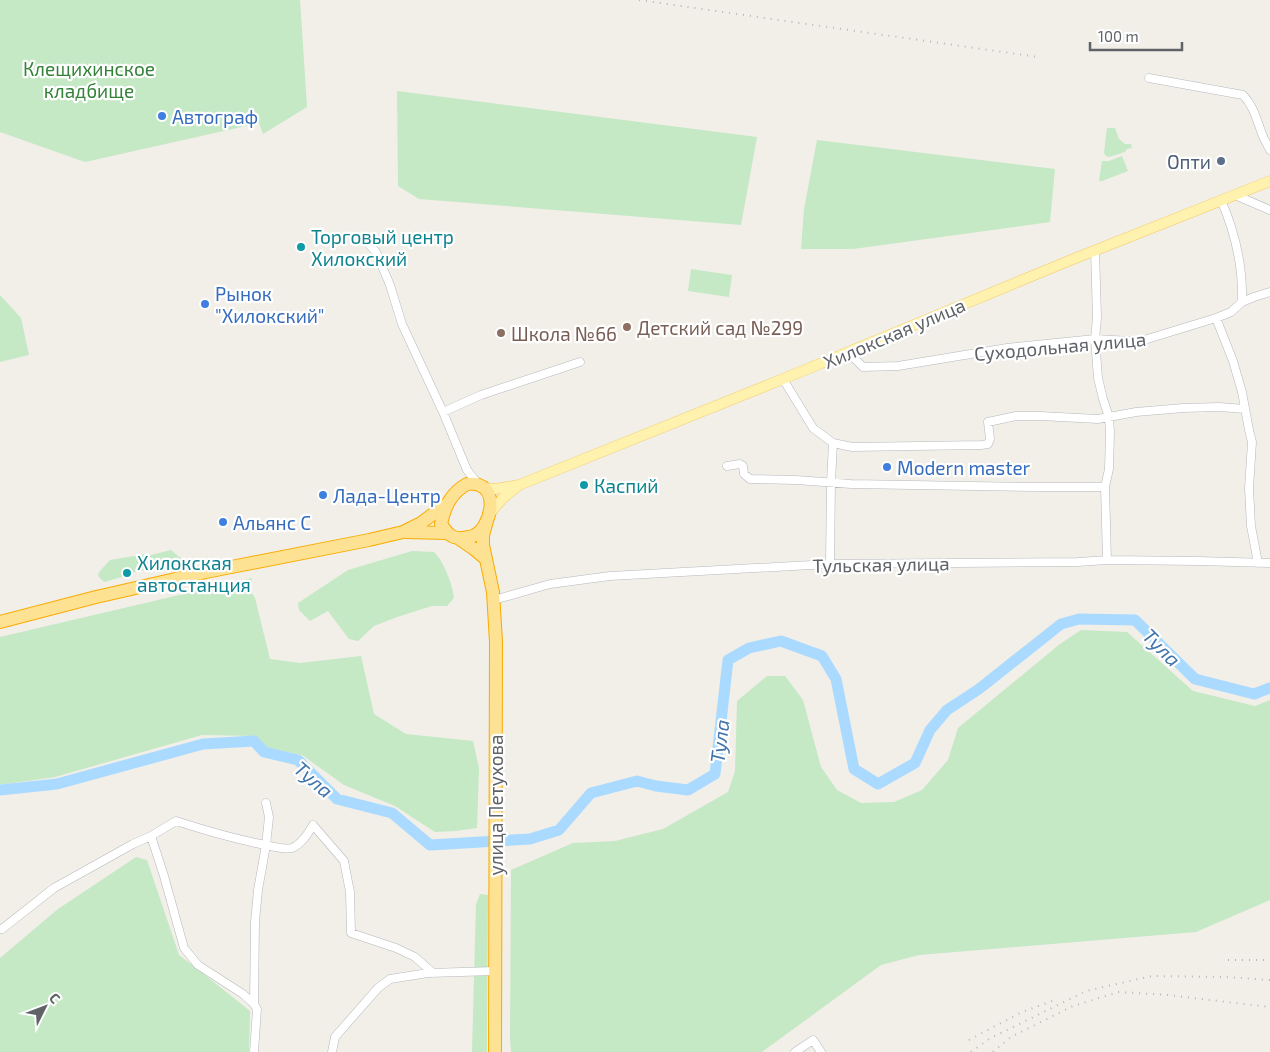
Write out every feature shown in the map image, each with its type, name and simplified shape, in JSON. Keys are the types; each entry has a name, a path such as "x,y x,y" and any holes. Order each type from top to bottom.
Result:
{"highway":[{"path":"403,532 453,536 475,535 482,530 491,504 488,494 482,487 467,484 454,494 445,509 442,524 453,536 486,559"},
{"path":"0,622 96,597 206,572 403,532 448,503"},
{"name":"улица Петухова","path":"488,517 483,535 483,545 494,592 496,642 494,1052"}],"main road":[{"name":"Хилокская улица","path":"519,485 783,379 1095,250 1270,181"},
{"path":"482,487 494,489 519,485"},
{"path":"488,517 503,498 519,485"}],"street":[{"path":"1149,78 1243,95 1253,109 1262,135 1270,150"},
{"path":"1236,194 1270,210"},
{"path":"1221,200 1228,217 1239,262 1242,302"},
{"path":"364,239 376,252 390,285 402,324 443,412 467,470 482,487"},
{"path":"1095,250 1097,318 1095,339 1098,378 1109,417 1109,469 1105,487 1107,560"},
{"name":"Суходольная улица","path":"848,352 863,367 877,367 898,366 1007,348 1095,339 1144,340 1232,312 1242,302 1270,292"},
{"path":"1216,318 1242,392 1252,442 1249,488 1251,526 1258,563"},
{"path":"443,412 481,395 580,362"},
{"path":"783,379 813,428 833,443 852,447 988,444 990,439 988,422 1016,416 1098,419 1136,412 1183,408 1219,407 1245,409"},
{"path":"830,564 833,443"},
{"path":"727,466 740,464 743,466 744,474 750,479 851,484 1105,487"},
{"path":"462,487 467,470"},
{"name":"Тульская улица","path":"494,600 550,584 610,576 830,564 1078,562 1107,560 1269,562"},
{"path":"254,1004 255,922 258,890 270,817 266,803"},
{"path":"0,929 2,930 54,888 133,844 152,836 176,821 220,835 284,848 294,847 305,838 313,825 344,861 350,892 351,933 372,939 409,954 433,973"},
{"path":"152,836 184,948 198,965 243,994 257,1009 254,1052"},
{"path":"332,1052 335,1037 378,988 390,979 433,973 495,971"},
{"path":"795,1052 813,1040 821,1052"}],"green space":[{"name":"Клещихинское кладбище","path":"0,0 300,0 307,107 263,134 259,123 85,162 0,132"},
{"path":"397,91 757,137 741,225 419,199 398,186"},
{"path":"1107,128 1115,128 1119,139 1125,144 1131,144 1132,148 1109,157 1106,156 1104,153"},
{"path":"817,140 1055,169 1050,222 853,249 801,249 804,209"},
{"path":"1122,156 1128,171 1099,181 1102,161 1109,161"},
{"path":"691,269 732,275 729,297 688,291"},
{"path":"0,295 21,318 29,355 0,362"},
{"path":"171,550 179,557 188,561 131,573 130,569 122,570 122,577 104,582 98,576 99,572 110,560 146,554 147,556"},
{"path":"412,551 434,552 441,561 450,580 454,598 447,606 432,606 374,626 358,641 349,639 328,611 310,621 299,610 298,603 348,570"},
{"path":"252,578 251,592 255,598 270,659 300,663 361,656 374,714 406,734 473,741 479,768 477,828 435,832 395,806 344,785 302,755 267,748 256,736 202,735 55,777 0,784 0,637"},
{"path":"1081,630 1127,632 1193,691 1255,706 1270,700 1270,900 1196,932 919,955 881,965 762,1052 511,1052 511,870 573,843 615,841 663,829 728,792 735,771 737,701 767,676 785,676 803,700 821,767 837,790 861,803 894,802 922,790 948,760 958,728 1060,644"},
{"path":"136,857 147,860 179,955 250,1011 249,1052 0,1052 0,958 58,909"},
{"path":"480,894 488,895 487,1052 472,1052 476,904"}],"waterway":[{"name":"Тула","path":"0,790 57,784 203,744 254,741 264,752 298,760 337,799 392,813 430,845 530,839 559,830 591,793 637,781 656,786 688,790 715,774 728,660 749,648 781,641 822,656 836,679 854,769 878,784 915,763 930,730 947,710 979,689 1061,624 1079,619 1135,620 1195,679 1254,694 1270,688"}],"railway":[{"path":"639,0 1038,57"},
{"path":"1228,960 1270,960"},
{"path":"971,1052 989,1039 1086,991 1152,976 1270,980"},
{"path":"993,1052 1011,1037 1073,1006 1119,992 1168,995 1270,1007"},
{"path":"969,1040 1022,1012 1055,1000"}],"place":[{"name":"Автограф","path":"162,116"},
{"name":"Опти","path":"1221,161"},
{"name":"Торговый центр Хилокский","path":"301,247"},
{"name":"Рынок \"Хилокский\"","path":"205,304"},
{"name":"Детский сад №299","path":"627,327"},
{"name":"Школа №66","path":"501,333"},
{"name":"Modern master","path":"887,467"},
{"name":"Каспий","path":"584,485"},
{"name":"Лада-Центр","path":"323,495"},
{"name":"Альянс С","path":"223,522"},
{"name":"Хилокская автостанция","path":"127,573"}]}
